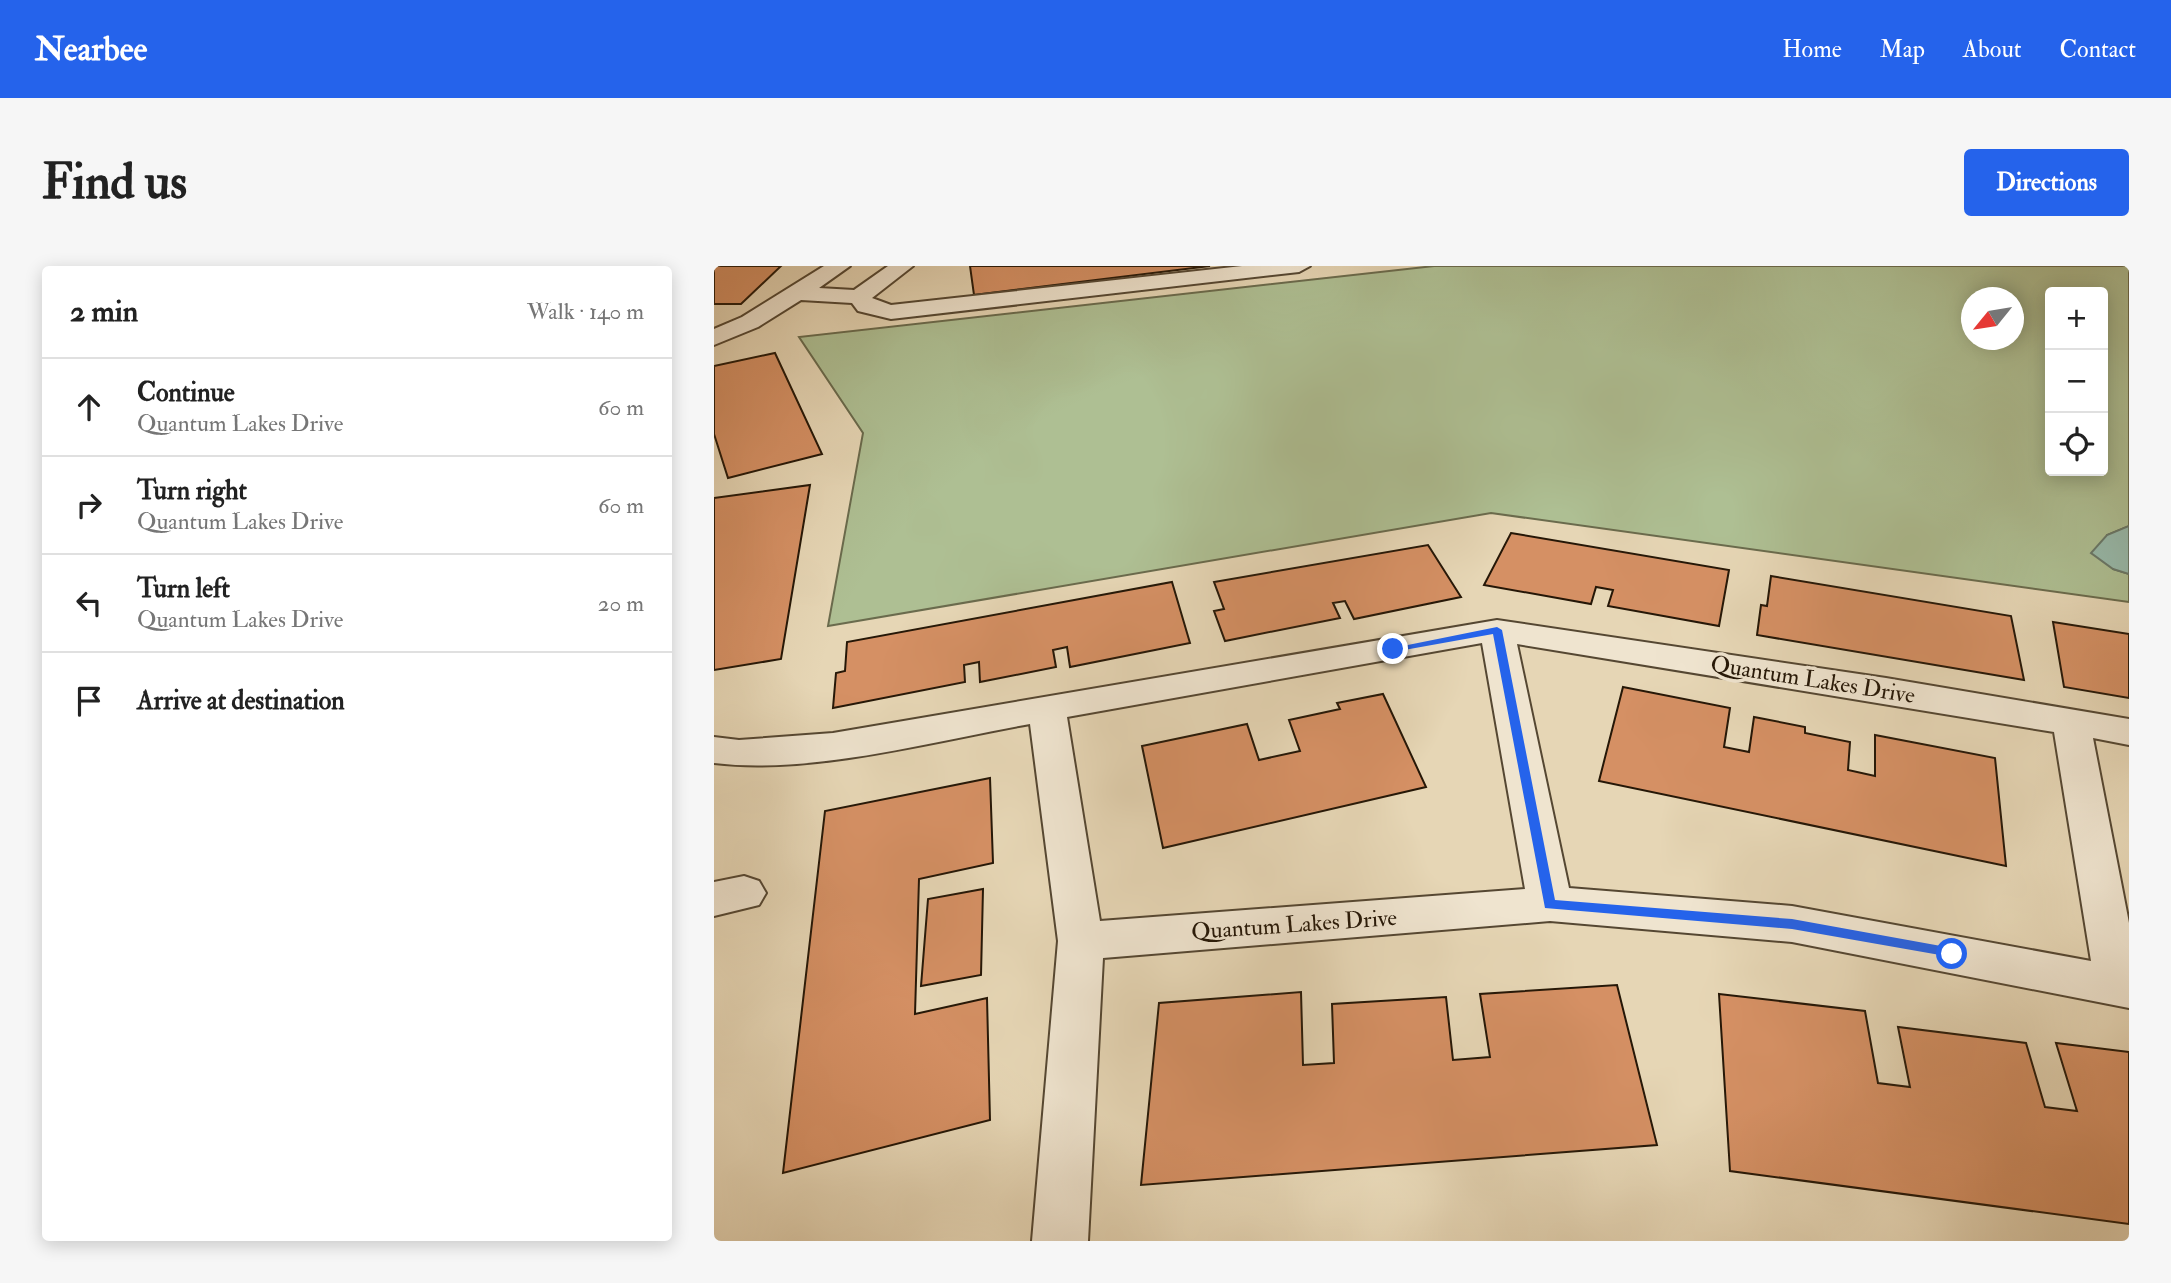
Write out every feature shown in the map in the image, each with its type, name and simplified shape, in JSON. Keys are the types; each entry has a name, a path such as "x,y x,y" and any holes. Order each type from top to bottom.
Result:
{"street":[{"path":"714,338 750,322 839,266"},
{"path":"799,293 859,297 902,266"},
{"path":"859,297 866,306 903,312 1299,266"},
{"path":"1497,630 1550,904"},
{"name":"Quantum Lakes Drive","path":"714,750 739,753 833,746 1497,630 1886,690 2129,732"},
{"path":"1047,710 1081,941 1060,1241"},
{"path":"2071,722 2124,987"},
{"name":"Quantum Lakes Drive","path":"1081,941 1550,904 1792,924 2124,987"}],"shaded area":[{"path":"1434,266 2129,266 2129,526 2107,535 2113,569 2129,574 2129,602 1491,513 828,626 863,433 799,337"},
{"path":"2129,526 2129,574 2113,569 2091,553 2107,535"}],"building":[{"path":"714,266 781,266 741,304 714,304"},
{"path":"970,266 1210,266 974,295"},
{"path":"775,353 822,454 728,478 714,434 714,366"},
{"path":"810,485 781,659 714,670 714,498"},
{"path":"1511,533 1729,570 1719,626 1608,606 1613,590 1596,587 1591,604 1484,585"},
{"path":"1428,545 1461,597 1354,619 1345,601 1333,603 1340,618 1225,641 1214,611 1224,609 1214,582"},
{"path":"1771,576 2011,616 2024,680 1757,635 1761,605 1767,606"},
{"path":"1172,582 1190,643 1070,667 1067,647 1053,650 1056,667 980,682 979,662 964,665 965,682 833,708 836,673 845,671 847,642"},
{"path":"2053,622 2129,634 2129,698 2064,687"},
{"path":"1623,687 1730,708 1724,747 1749,752 1754,717 1805,727 1805,733 1850,742 1848,770 1875,776 1875,735 1995,758 2006,866 1599,781"},
{"path":"1383,694 1426,787 1163,848 1142,746 1247,724 1259,760 1300,751 1289,720 1340,709 1337,703"},
{"path":"990,778 993,863 919,879 915,1014 987,998 990,1120 783,1173 825,811"},
{"path":"983,889 981,975 921,986 928,899"},
{"path":"1617,985 1657,1145 1141,1185 1159,1003 1301,992 1303,1065 1334,1063 1332,1004 1446,997 1453,1060 1490,1057 1480,994"},
{"path":"1719,994 1865,1011 1878,1083 1910,1087 1898,1027 2026,1043 2045,1107 2077,1111 2056,1043 2129,1052 2129,1224 1730,1171"}],"route":[{"path":"1393,649 1497,630 1550,904 1792,924 1952,954"}]}
